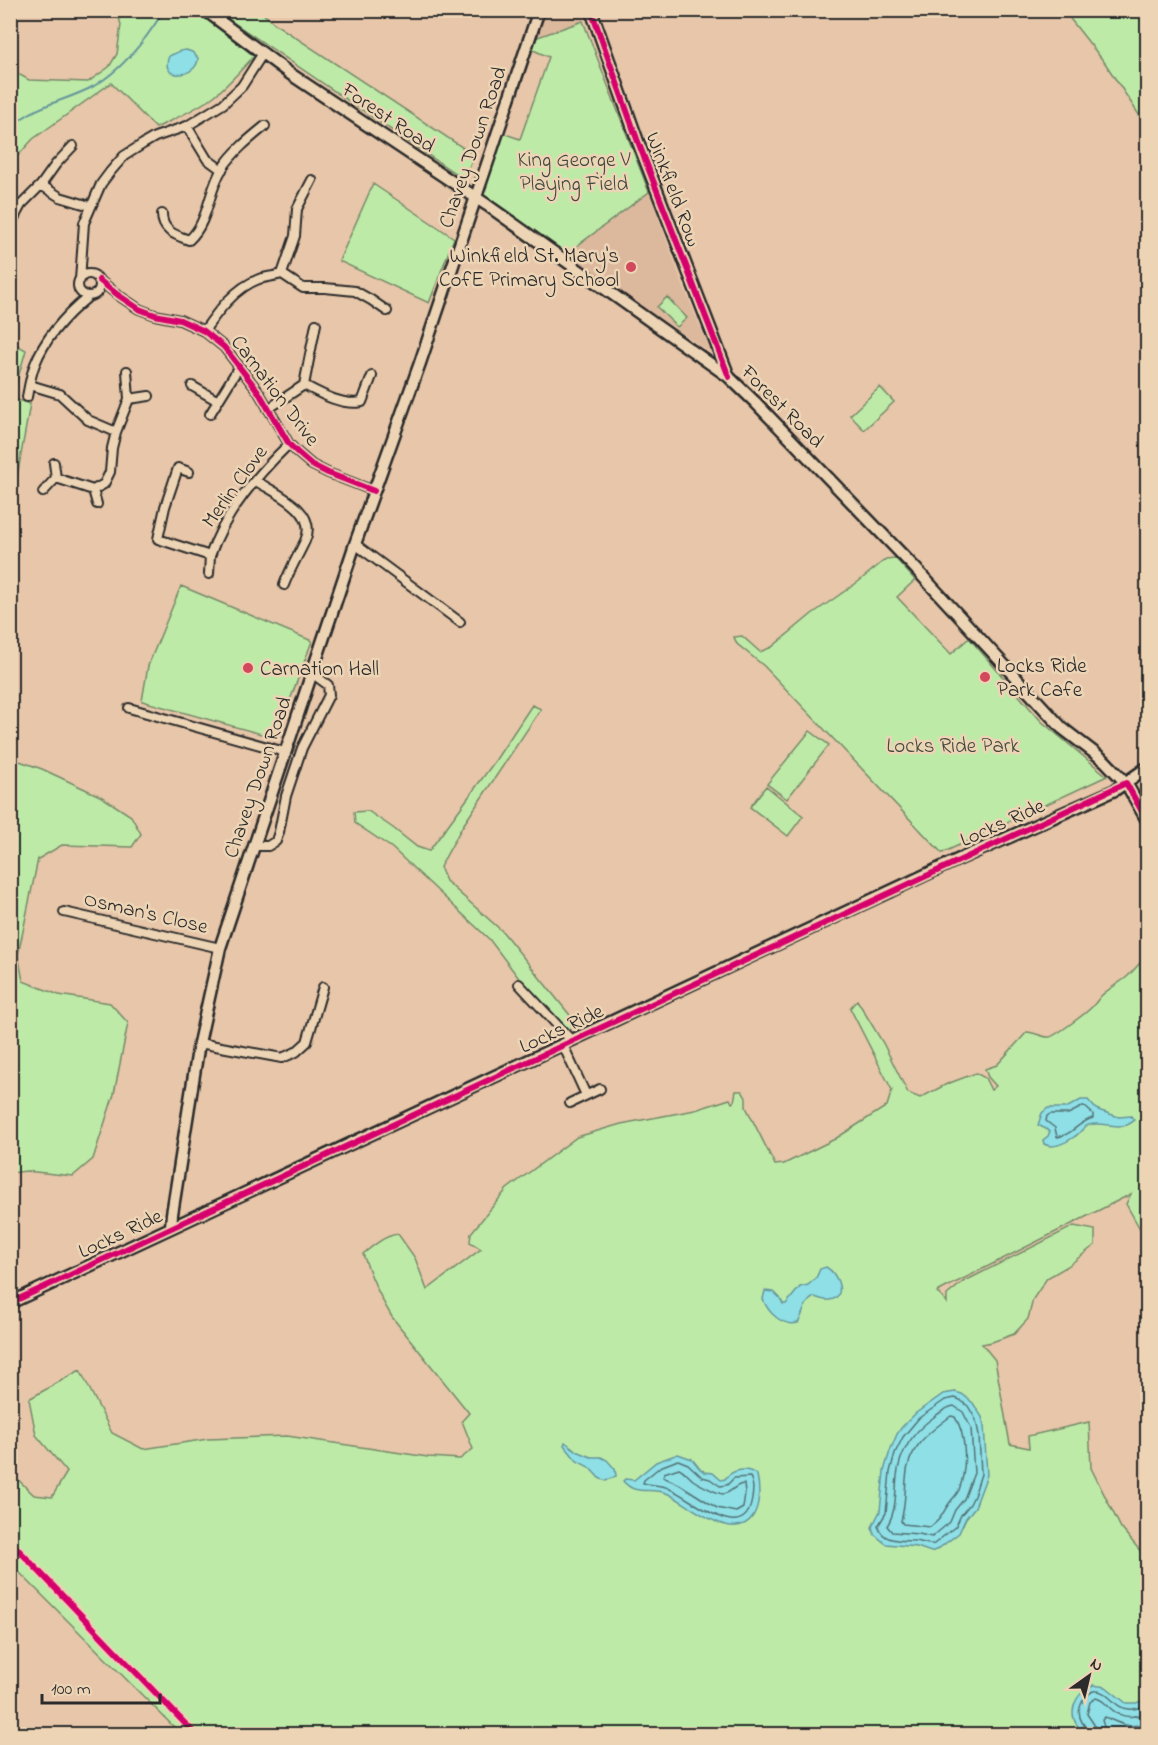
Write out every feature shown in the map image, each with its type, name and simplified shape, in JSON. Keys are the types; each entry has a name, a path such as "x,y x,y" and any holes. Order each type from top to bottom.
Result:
{"main road":[{"name":"Forest Road","path":"205,10 289,73 476,198 729,377 915,568 1062,728 1105,761 1125,783 1148,822"},
{"name":"Chavey Down Road","path":"171,1227 199,1043 220,948 355,544 539,10"},
{"name":"Winkfield Row","path":"591,10 632,125 729,377"},
{"name":"Locks Ride","path":"10,1302 955,861 1115,790 1148,767"}],"street":[{"path":"118,295 103,292 90,296 82,294 78,286 84,223 101,184 124,156 155,137 187,126 223,104 242,86 263,53"},
{"path":"187,126 207,159 222,170"},
{"path":"162,214 162,221 168,231 189,240 202,221 222,170 245,142 265,126"},
{"path":"10,226 21,205 42,185 72,146"},
{"path":"282,274 295,236 297,208 312,180"},
{"path":"42,185 60,196 90,206"},
{"name":"Carnation Drive","path":"82,252 93,274 118,295 139,309 204,331 224,347 258,391 289,444 312,465 374,492"},
{"path":"80,280 85,275 93,274"},
{"path":"204,331 216,314 243,287 259,279 282,274 303,288 355,291 387,311"},
{"path":"27,397 35,365 48,339 69,313 99,289 99,280"},
{"path":"69,313 80,291"},
{"path":"268,409 304,385 316,324"},
{"path":"210,414 238,367"},
{"path":"56,478 93,490 104,484 110,472 116,432 129,399 127,371"},
{"path":"304,385 324,396 354,404 362,402 372,376"},
{"path":"30,385 60,394 88,420 116,432"},
{"path":"192,386 218,401"},
{"path":"129,399 149,396"},
{"name":"Merlin Clove","path":"189,472 178,468 158,538 210,556 216,538 228,519 271,462 289,444"},
{"path":"54,463 56,478"},
{"path":"43,492 56,478"},
{"path":"256,481 303,512 308,526 306,539 291,566 284,585"},
{"path":"93,490 97,504"},
{"path":"355,544 460,622"},
{"path":"209,574 210,556"},
{"path":"254,846 268,846 276,841 286,796 302,748 329,695 328,685 313,674"},
{"path":"129,708 285,752"},
{"name":"Osman's Close","path":"64,912 220,948"},
{"path":"519,984 567,1043 586,1095"},
{"path":"199,1043 282,1058 296,1052 307,1042 323,987"},
{"path":"570,1103 600,1089"}],"shaded area":[{"path":"544,11 580,11 583,21 535,38"},
{"name":"Winkfield St. Mary's CofE Primary School","path":"649,192 681,281 711,353 566,254"}],"green space":[{"path":"117,10 260,11 275,24 474,155 465,180 224,16 217,27 254,56 225,87 207,101 156,128 111,83 33,139 11,163 11,70 29,80 88,82 109,67 117,54 121,25"},
{"path":"1064,11 1147,11 1147,127 1105,63"},
{"name":"King George V Playing Field","path":"583,21 649,192 566,254 482,195 502,133 520,139 549,57 531,49 535,38"},
{"path":"373,184 454,238 429,303 339,261"},
{"path":"667,297 687,318 677,327 657,307"},
{"path":"11,342 26,350 12,398 30,404 11,511"},
{"path":"880,387 894,402 864,430 850,415"},
{"name":"Locks Ride Park","path":"895,558 915,580 897,597 951,654 969,638 1041,721 1107,776 942,853 764,666 737,644 734,637 742,636 760,652 772,647 886,559"},
{"path":"181,586 312,641 276,738 142,701 148,666"},
{"path":"532,705 541,709 462,827 440,867 446,881 502,931 573,1019 569,1032 557,1028 489,939 392,848 355,823 354,812 368,811 417,847 429,851 495,761"},
{"path":"810,731 829,745 787,799 767,784"},
{"path":"11,758 42,769 102,797 131,816 141,834 132,847 62,845 38,859 18,955 23,981 59,995 110,1003 128,1023 114,1094 93,1159 73,1176 26,1171 11,1173"},
{"path":"766,786 803,816 788,836 750,807"},
{"path":"1147,955 1147,1241 1126,1204 1131,1194 937,1292 947,1303 947,1295 963,1282 1074,1226 1095,1230 1095,1245 1068,1266 1047,1278 1033,1299 1028,1319 1014,1334 982,1344 995,1360 1010,1444 1029,1448 1028,1436 1089,1422 1091,1468 1121,1528 1147,1559 1147,1734 181,1734 11,1564 10,1472 34,1495 52,1497 67,1472 36,1435 29,1399 80,1370 112,1433 143,1449 208,1439 287,1436 428,1457 460,1459 473,1449 462,1421 469,1413 387,1309 363,1254 375,1244 398,1234 415,1258 427,1290 481,1249 470,1242 471,1233 507,1189 577,1137 621,1124 695,1110 730,1099 732,1103 736,1091 742,1091 746,1098 746,1107 775,1165 784,1164 835,1139 887,1106 892,1090 850,1008 857,1000 883,1043 908,1093 920,1098 976,1073 985,1078 991,1090 996,1086 988,1077 985,1069 997,1065 1027,1032 1050,1037 1059,1032 1089,1010 1104,993 1128,976"}],"water":[{"path":"186,50 198,58 196,65 186,73 173,73 167,64 169,56"},
{"path":"1081,1100 1088,1100 1101,1111 1119,1117 1131,1116 1134,1120 1124,1126 1089,1125 1063,1143 1055,1146 1044,1144 1043,1140 1050,1131 1038,1125 1042,1113 1048,1108 1066,1108"},
{"path":"826,1267 831,1270 839,1286 835,1299 825,1300 814,1297 810,1299 798,1323 792,1324 777,1318 768,1309 763,1299 765,1291 774,1292 783,1304 786,1304 800,1287 808,1285 816,1278 820,1269"},
{"path":"955,1392 962,1394 973,1403 984,1425 987,1475 975,1507 966,1518 959,1533 931,1552 917,1547 886,1544 874,1534 872,1527 880,1511 884,1471 897,1434 916,1413 943,1394"},
{"path":"565,1442 591,1457 601,1457 607,1460 615,1469 616,1476 606,1481 599,1478 589,1467 577,1461 564,1445"},
{"path":"678,1454 692,1459 700,1469 713,1473 721,1480 740,1470 757,1475 759,1496 753,1516 744,1524 734,1526 722,1524 666,1493 638,1490 623,1481 625,1479 634,1480 656,1462"},
{"path":"1093,1685 1106,1687 1126,1703 1136,1703 1147,1699 1147,1734 1087,1734 1080,1728 1073,1715 1076,1701 1086,1689"}],"waterway":[{"path":"10,128 30,113 83,91 105,79 134,52 164,10"}],"cycle path":[{"path":"591,10 637,139 729,377"},
{"path":"99,280 139,309 180,320 204,331 224,347 258,391 289,444 298,453 312,465 374,491"},
{"path":"10,1303 1126,783 1148,822"},
{"path":"10,1541 195,1734"}],"place":[{"name":"Winkfield St. Mary's CofE Primary School","path":"631,267"},
{"name":"Carnation Hall","path":"248,668"},
{"name":"Locks Ride Park Cafe","path":"985,677"}]}
